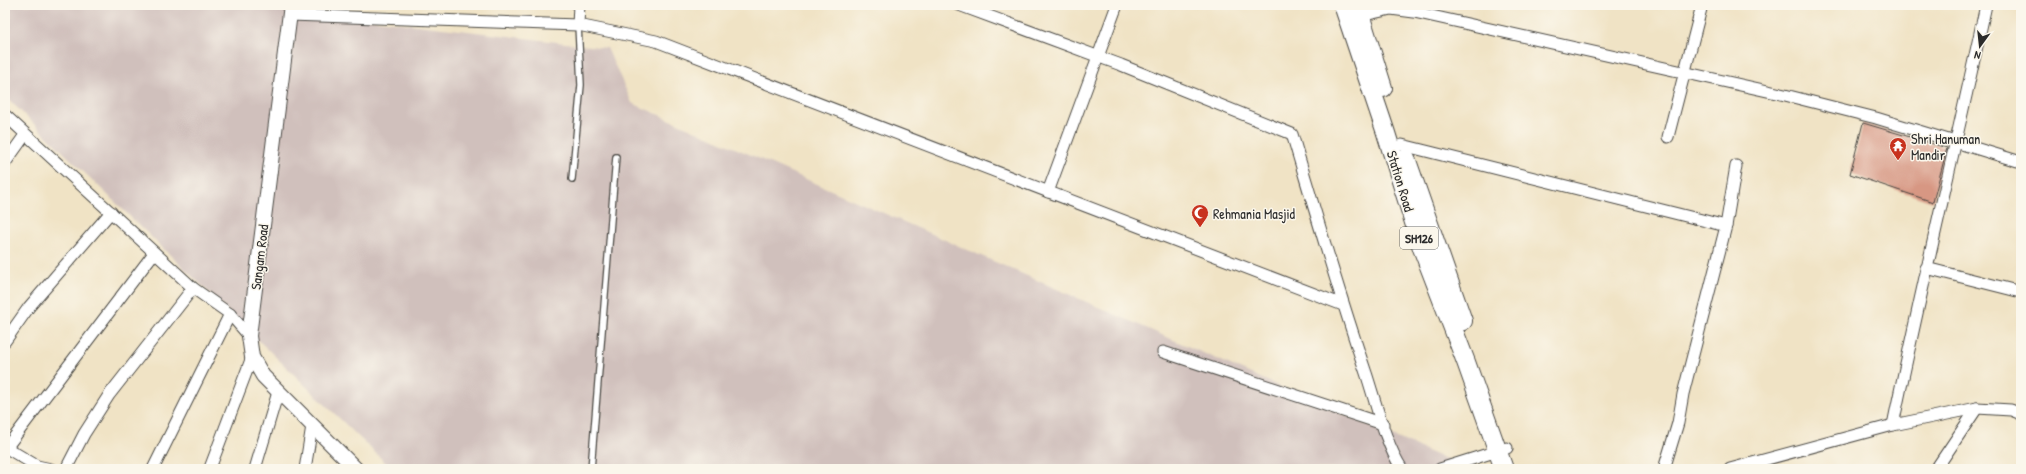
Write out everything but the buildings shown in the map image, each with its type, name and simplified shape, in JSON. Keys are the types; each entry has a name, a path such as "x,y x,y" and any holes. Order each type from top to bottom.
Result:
{"main road":[{"name":"Station Road","path":"1342,5 1385,130 1422,248 1466,362 1503,450 1515,469"},
{"name":"Station Road","path":"1358,10 1503,450 1504,469"}],"street":[{"path":"578,25 579,5"},
{"path":"959,5 1099,56 1292,134 1343,305 1383,424 1402,469"},
{"path":"1048,192 1117,5"},
{"path":"1668,137 1686,73 1702,5"},
{"path":"1893,425 1926,268 1956,143 1986,5"},
{"path":"1358,10 1391,9 1414,12 1785,95 1876,118 2021,162"},
{"path":"291,10 578,25 656,41 1343,305"},
{"name":"Sangam Road","path":"291,10 250,336 252,357 263,376 356,469"},
{"path":"5,116 193,288 230,314 250,336"},
{"path":"5,163 25,135"},
{"path":"1402,145 1726,226"},
{"path":"1664,469 1678,423 1683,394 1726,226 1736,166"},
{"path":"5,341 29,307 111,212"},
{"path":"51,469 37,468 6,447 154,253"},
{"path":"1926,268 2021,292"},
{"path":"66,469 84,434 109,395 193,288"},
{"path":"153,469 230,314"},
{"path":"1163,352 1383,424"},
{"path":"210,468 252,357"},
{"path":"255,469 278,392"},
{"path":"1936,469 1977,408"},
{"path":"1730,469 1893,425 1977,408 2011,410 2021,414"},
{"path":"306,469 312,426"},
{"path":"1440,469 1503,450"}],"lane":[{"path":"572,179 581,85 578,25"},
{"path":"592,469 616,158"}],"shaded area":[{"path":"5,5 295,5 294,10 607,48 632,103 1468,469 392,469 5,96"}],"place":[{"name":"Shri Hanuman Mandir","path":"1898,161"},
{"name":"Rehmania Masjid","path":"1200,228"}]}
